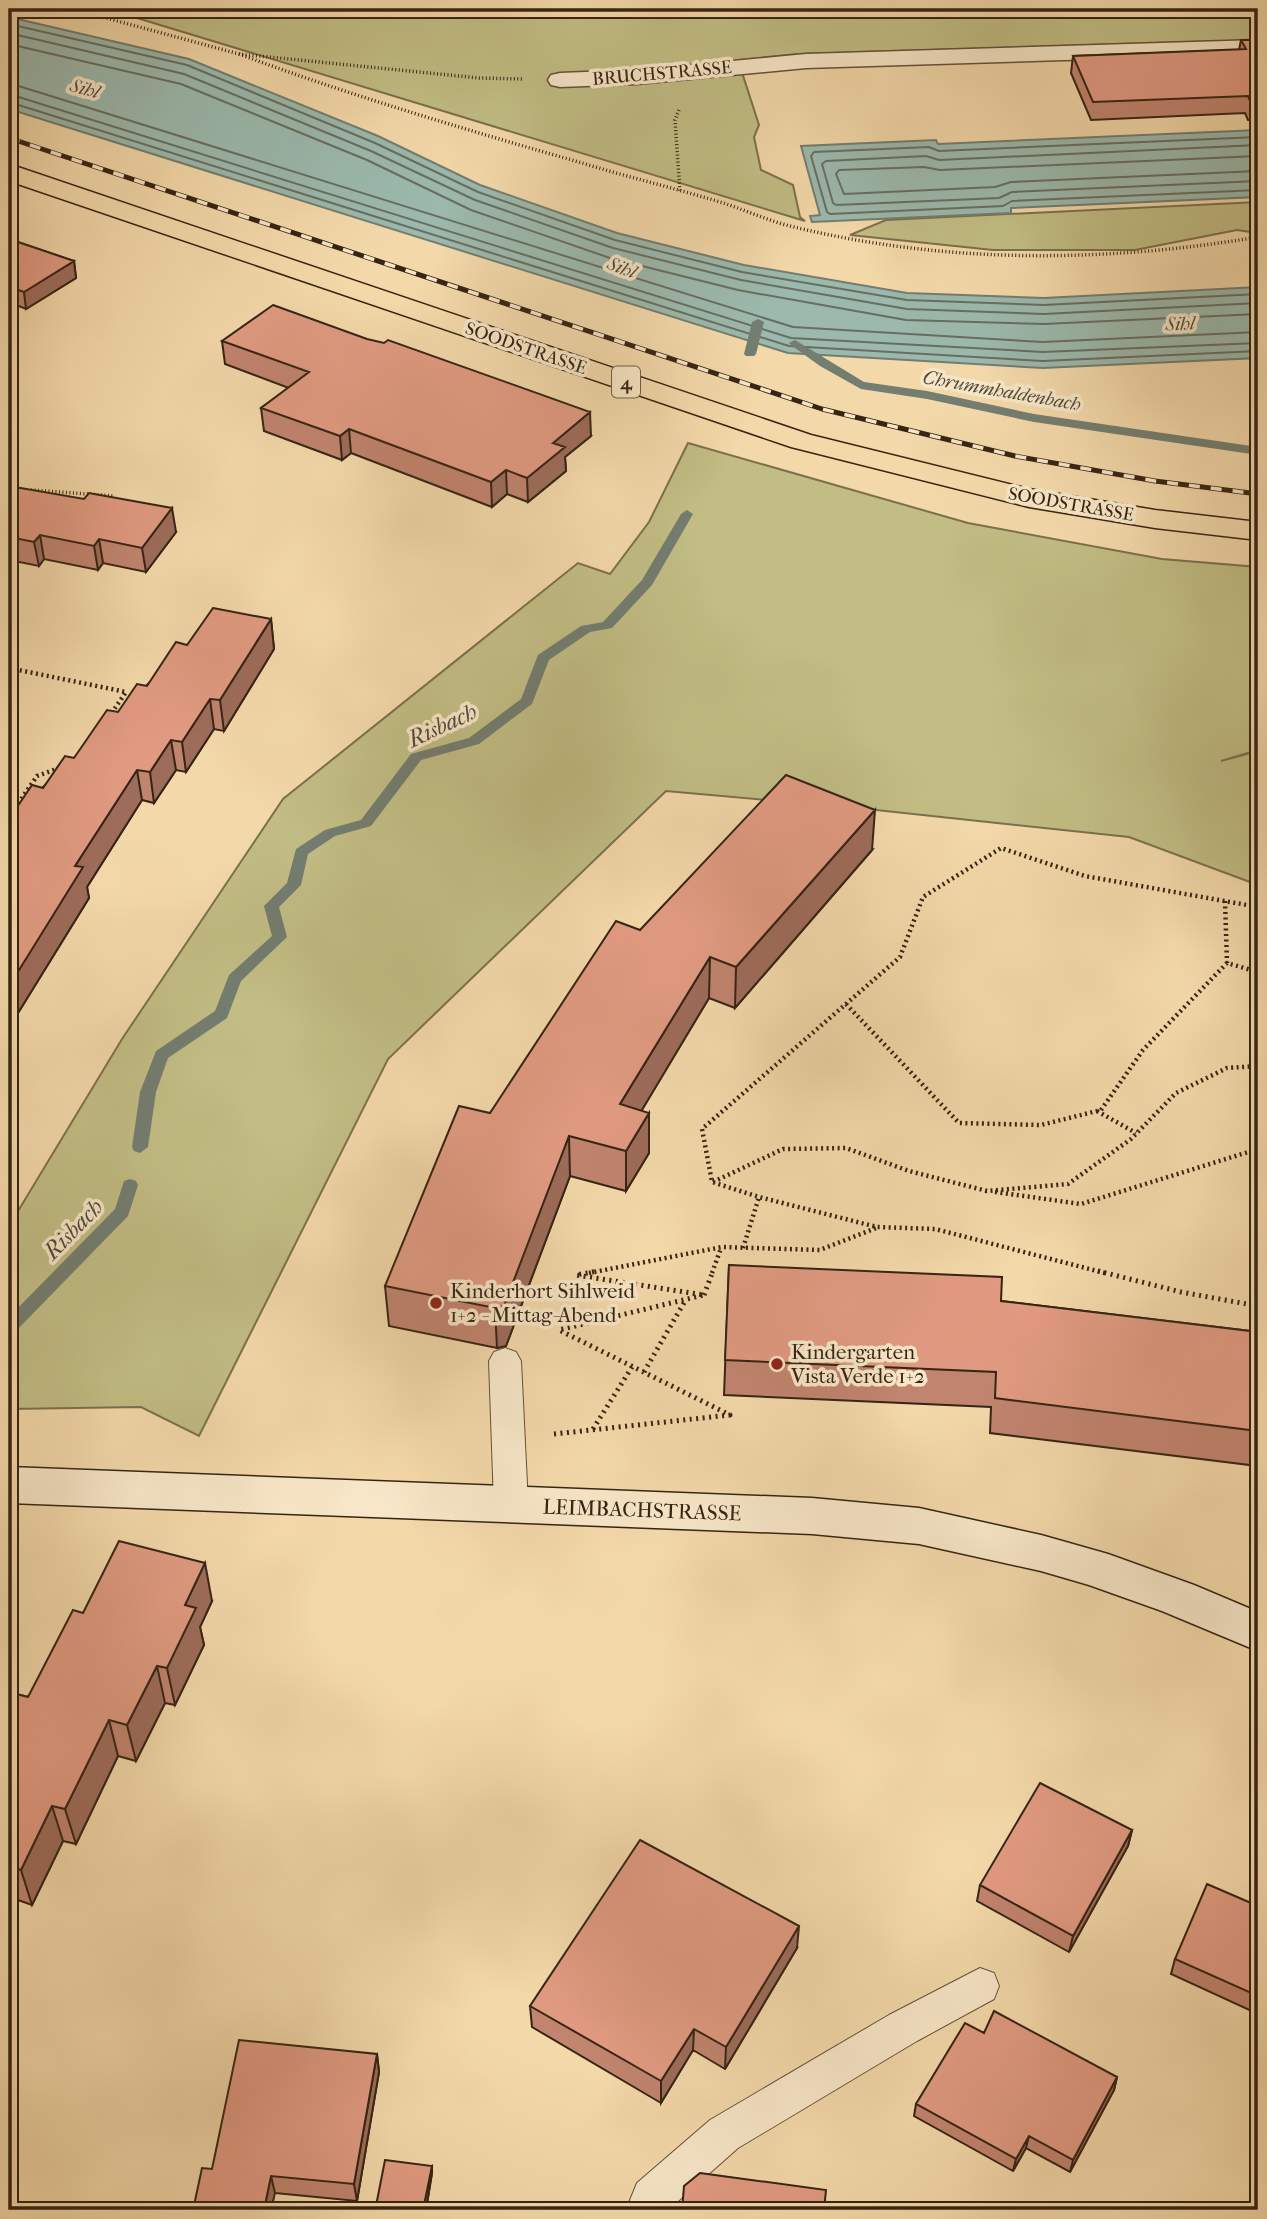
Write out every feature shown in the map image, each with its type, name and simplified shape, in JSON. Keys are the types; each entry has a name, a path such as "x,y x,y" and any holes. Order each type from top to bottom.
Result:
{"main road":[{"name":"SOODSTRASSE","path":"9,172 801,441 1029,498 1155,519 1258,531"}],"street":[{"name":"BRUCHSTRASSE","path":"559,80 637,77 806,61 1258,47"},
{"name":"LEIMBACHSTRASSE","path":"9,1485 812,1516 919,1526 1092,1567 1178,1598 1258,1632"}],"lane":[{"path":"505,1361 511,1505"},
{"path":"646,2210 652,2197 724,2134 903,2028 980,1986"}],"path":[{"path":"73,9 239,54 365,100 720,202 788,226 866,242 962,252 1059,256 1186,247 1258,237"},
{"path":"239,54 480,78 559,80"},
{"path":"680,192 675,120 690,83 698,71"},
{"path":"22,490 114,496"},
{"path":"9,668 126,692 111,715"},
{"path":"9,817 37,776 70,764"},
{"path":"712,1182 702,1129 900,957 923,897 1001,848 1085,876 1258,907"},
{"path":"846,1004 959,1122 1041,1125 1101,1110 1143,1050 1227,963 1225,901"},
{"path":"1227,963 1258,972"},
{"path":"987,1191 1068,1184 1136,1133 1176,1093 1227,1068 1258,1066"},
{"path":"1097,1111 1136,1133"},
{"path":"712,1182 783,1149 846,1148 909,1171 987,1191 1081,1204 1258,1149"},
{"path":"712,1182 759,1197 877,1227 935,1229 1181,1292 1256,1306 1258,1299"},
{"path":"743,1248 759,1197"},
{"path":"704,1295 576,1275 722,1247 820,1250 877,1227"},
{"path":"704,1295 722,1247"},
{"path":"509,1438 730,1415 559,1331 704,1295"},
{"path":"643,1372 685,1300"},
{"path":"593,1429 632,1367"},
{"path":"9,1642 13,1668 9,1676"}],"shaded area":[{"path":"98,9 1258,9 1258,40 798,54 738,60 759,125 754,137 761,170 793,185 800,217 805,221 137,18"},
{"path":"1258,202 1258,233 1237,230 1135,250 993,250 850,235 886,220"},
{"path":"688,443 968,523 1162,559 1258,567 1258,750 1221,761 1258,751 1258,885 1129,837 666,791 388,1059 199,1436 141,1407 9,1409 9,1226 122,1039 283,799 578,563 610,574 649,522"}],"water":[{"name":"Sihl","path":"9,17 189,59 378,136 480,185 617,233 744,265 907,293 1044,298 1258,287 1258,358 1043,368 788,353 9,109"},
{"path":"1258,130 1258,197 1011,208 1011,213 812,222 810,216 820,215 801,146 936,140 938,144"}],"building":[{"path":"1241,40 1258,40 1258,103 1251,103 1248,96 1093,102 1073,56 1246,49"},
{"path":"9,239 74,261 24,292 9,287"},
{"path":"273,305 367,339 384,343 388,340 590,412 553,443 565,447 527,478 506,470 491,482 349,429 340,436 261,408 309,372 222,341"},
{"path":"9,486 84,499 89,493 172,508 142,548 99,539 94,546 40,535 34,542 9,537"},
{"path":"213,608 271,619 220,700 210,699 182,742 171,740 150,772 137,770 75,866 83,867 11,983 9,982 9,819 32,785 43,788 65,756 74,758 107,710 118,712 137,684 147,686 176,642 187,645"},
{"path":"786,775 875,810 736,967 710,957 620,1104 649,1113 626,1151 569,1136 504,1306 495,1308 385,1286 459,1106 490,1113 616,921 640,930"},
{"path":"729,1265 1002,1277 1001,1301 1258,1332 1258,1431 995,1398 996,1372 725,1360"},
{"path":"119,1541 205,1563 185,1605 196,1608 167,1668 157,1666 127,1725 109,1720 65,1809 52,1806 21,1870 9,1866 9,1692 28,1697 73,1610 83,1613"},
{"path":"1040,1783 1132,1830 1073,1936 980,1885"},
{"path":"640,1840 799,1926 726,2047 694,2029 661,2081 530,2006"},
{"path":"1207,1884 1258,1906 1258,1996 1175,1959"},
{"path":"994,2011 1117,2077 1073,2160 1029,2136 1016,2159 916,2104 965,2023 984,2033"},
{"path":"239,2040 377,2054 354,2184 271,2176 264,2210 193,2210 202,2168 212,2169"},
{"path":"385,2160 432,2166 423,2210 376,2206"},
{"path":"700,2173 826,2190 824,2210 682,2210 684,2186"}],"waterway":[{"name":"Risbach","path":"750,354 758,322"},
{"name":"Chrummhaldenbach","path":"795,343 824,364 861,385 927,395 1034,418 1258,451"},
{"name":"Risbach","path":"140,1147 148,1092 161,1055 222,1014 234,979 280,937 271,906 294,885 301,852 330,833 366,823 416,757 474,741 527,701 543,658 586,629 607,625 647,582 687,514"},
{"name":"Risbach","path":"9,1327 122,1212 130,1185"}],"railway":[{"path":"9,138 822,409 1015,456 1155,481 1258,494"}],"place":[{"name":"Kinderhort Sihlweid 1+2 - Mittag-Abend","path":"436,1303"},
{"name":"Kindergarten Vista Verde 1+2","path":"777,1364"}]}
